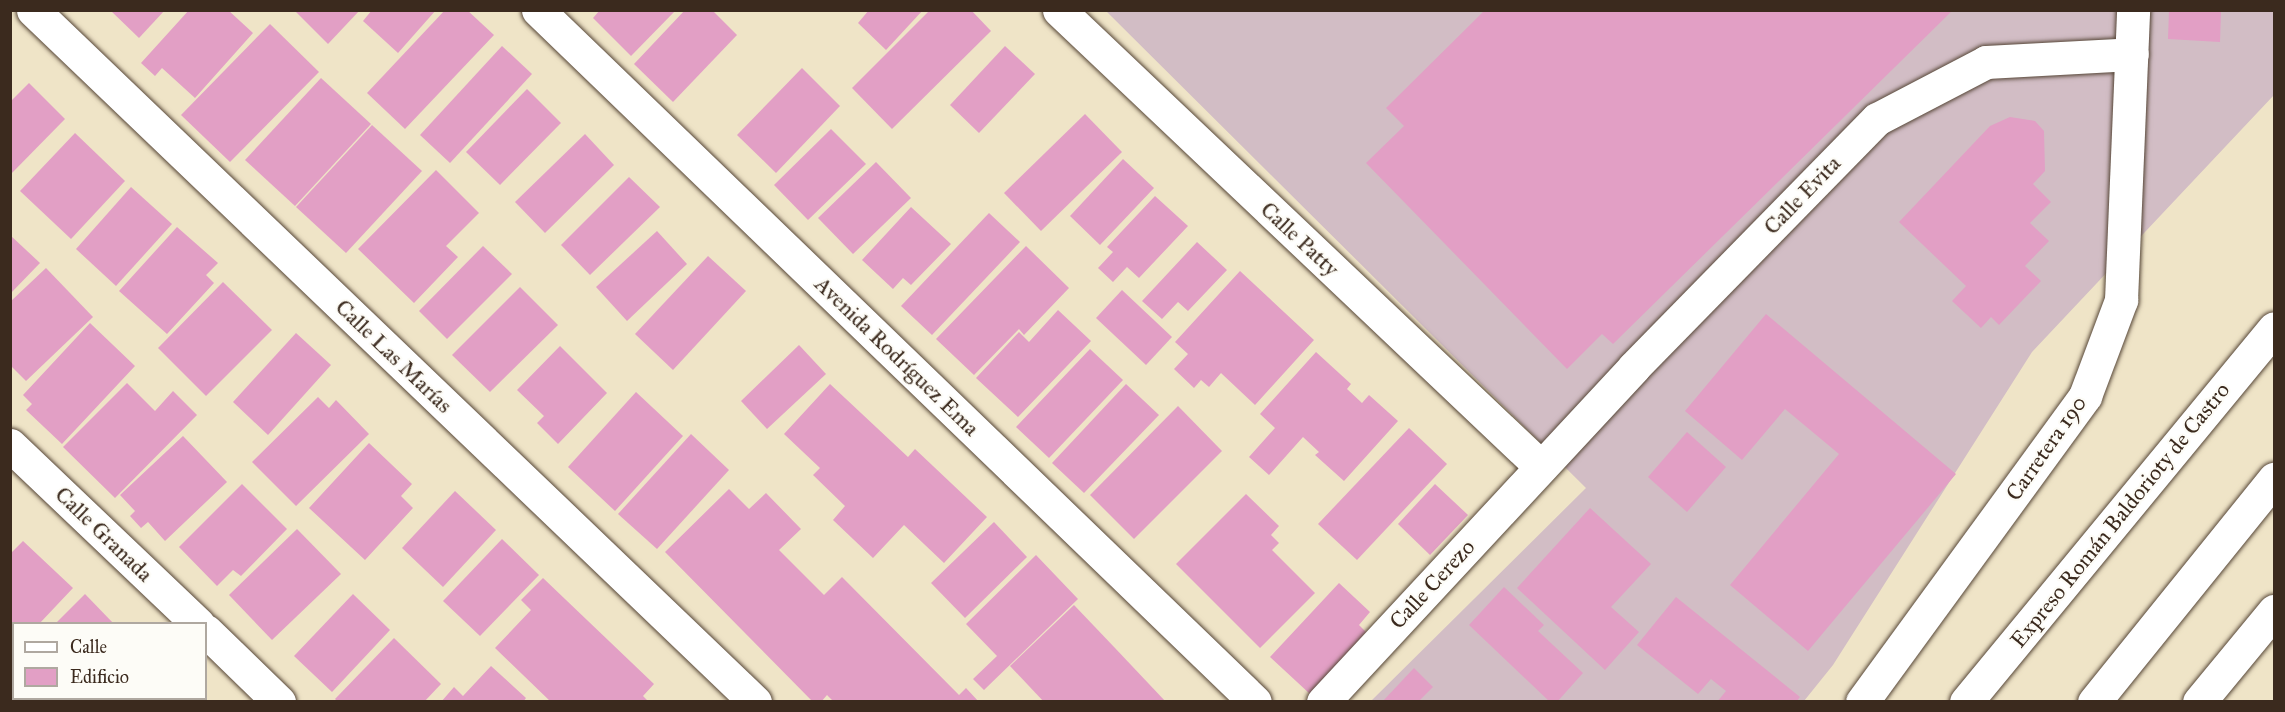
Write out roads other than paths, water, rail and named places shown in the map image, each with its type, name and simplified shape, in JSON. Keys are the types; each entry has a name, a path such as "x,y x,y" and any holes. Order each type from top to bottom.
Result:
{"main road":[{"name":"Calle Las Marías","path":"33,10 755,702"},
{"name":"Avenida Rodríguez Ema","path":"538,10 1255,702"},
{"name":"Calle Patty","path":"1059,10 1542,466"},
{"name":"Carretera 190","path":"1862,702 2085,396 2121,300 2133,10"},
{"name":"Calle Evita","path":"1542,466 1876,119 1986,62 2132,54"},
{"name":"Expreso Román Baldorioty de Castro","path":"1966,702 2274,328"},
{"name":"Calle Granada","path":"10,444 196,622"},
{"name":"Calle Cerezo","path":"1323,702 1542,466"},
{"path":"2094,702 2274,478"},
{"path":"2199,702 2274,611"},
{"path":"207,632 279,702"}]}
